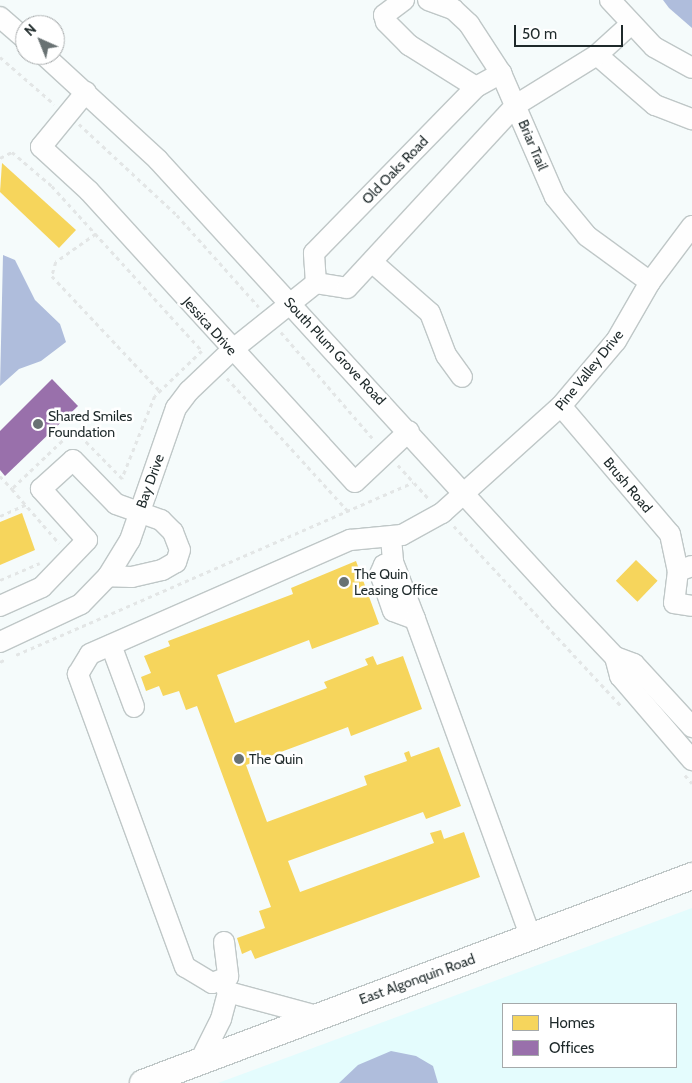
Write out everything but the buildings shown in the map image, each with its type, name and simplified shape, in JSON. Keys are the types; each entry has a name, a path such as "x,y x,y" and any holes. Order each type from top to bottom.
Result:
{"main road":[{"name":"East Algonquin Road","path":"143,1083 173,1077 200,1061 314,1015 532,937 692,876"}],"street":[{"path":"404,0 384,15 386,22 409,44 476,88"},
{"name":"Briar Trail","path":"428,0 453,9 469,24 501,73 555,197 587,236 650,282"},
{"path":"610,0 630,26 654,47 692,68"},
{"path":"0,17 15,30"},
{"path":"291,304 316,282 347,288 516,105 597,55 630,26"},
{"path":"597,55 655,105 692,118"},
{"name":"South Plum Grove Road","path":"55,65 158,160 616,657 634,664 692,727"},
{"name":"Old Oaks Road","path":"316,282 314,253 476,88 501,73"},
{"path":"67,115 86,92"},
{"name":"Jessica Drive","path":"67,115 41,147 89,191 232,350 355,482 409,431"},
{"name":"Pine Valley Drive","path":"224,986 212,982 184,967 78,674 90,654 350,540 391,538 422,528 465,495 562,406 616,341 650,282 692,226"},
{"path":"372,262 430,313 446,355 462,377"},
{"name":"Bay Drive","path":"0,642 81,604 108,576 130,540 176,408 209,358 232,350 270,318 291,304"},
{"name":"Brush Road","path":"562,406 670,534 685,568 674,603 692,606"},
{"path":"0,606 42,587 87,540 41,489 73,460 116,504 161,520 173,532 180,550 176,562 132,577 108,576"},
{"path":"391,538 393,562 532,937"},
{"path":"111,645 134,707"},
{"name":"South Plum Grove Road","path":"616,657 620,676 686,765"},
{"path":"200,1061 221,1019 224,986 228,977 224,942"},
{"path":"224,986 314,1015"}],"path":[{"path":"0,57 177,215 270,318 313,374 628,713"},
{"path":"0,158 12,152 52,186 348,510"},
{"path":"96,234 56,262 52,276 160,391"},
{"path":"12,489 74,430 122,479 160,391 209,358"},
{"path":"0,476 61,541 55,548"},
{"path":"0,662 413,482"},
{"path":"0,516 26,504"},
{"path":"0,580 43,562"},
{"path":"686,765 692,784"}],"shaded area":[{"path":"692,908 692,1083 218,1083"}],"water":[{"path":"663,0 692,0 692,28 669,8"},
{"path":"3,255 15,260 35,300 60,324 66,342 41,361 19,369 0,386"},
{"path":"391,1051 416,1056 433,1066 438,1083 339,1083 358,1065"}],"place":[{"name":"Shared Smiles Foundation","path":"38,424"},
{"name":"The Quin Leasing Office","path":"344,582"},
{"name":"The Quin","path":"239,759"}]}
